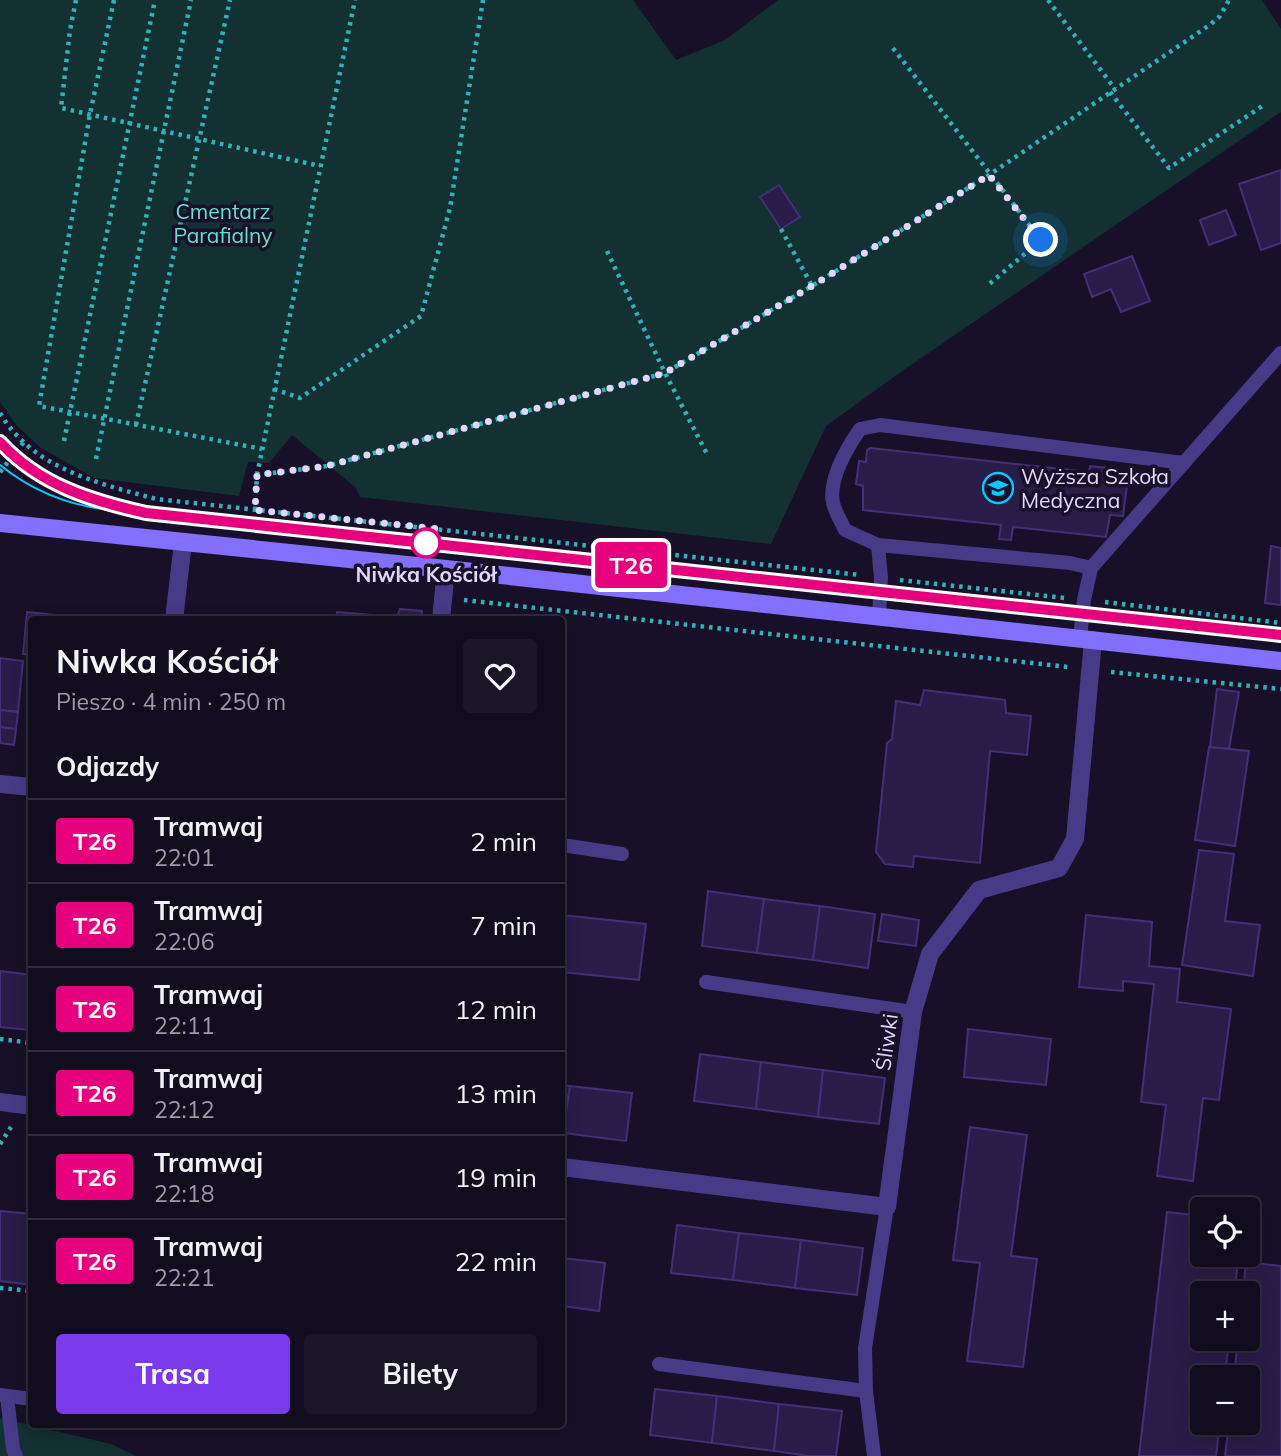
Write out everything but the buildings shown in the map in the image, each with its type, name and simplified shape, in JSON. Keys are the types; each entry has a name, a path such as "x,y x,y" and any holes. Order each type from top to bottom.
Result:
{"main road":[{"path":"0,523 446,569 1281,662"}],"street":[{"path":"174,616 183,542"},
{"path":"441,616 446,569"},
{"name":"Śliwki","path":"887,1207 913,1012 930,954 979,890 1059,868 1075,839 1090,670 1086,639"},
{"path":"0,784 28,787"},
{"path":"0,1102 28,1106"},
{"path":"565,1167 887,1207"}],"lane":[{"path":"1086,639 1084,600 1091,568 1281,353"},
{"path":"1091,568 1070,563 878,545 845,530 833,502 836,476 846,449 860,429 880,425 1184,463"},
{"path":"878,545 881,578 879,616"},
{"path":"565,845 622,854"},
{"path":"706,982 913,1012"},
{"path":"874,1456 866,1391 865,1348 887,1207"},
{"path":"659,1364 866,1391"},
{"path":"16,1456 3,1396 28,1399"}],"path":[{"path":"76,0 61,108 320,166"},
{"path":"114,0 90,114 38,406 262,449"},
{"path":"64,441 155,0"},
{"path":"96,459 191,0"},
{"path":"136,425 230,0"},
{"path":"255,510 262,449 355,0"},
{"path":"274,389 300,398 421,316 450,208 483,0"},
{"path":"1048,0 1169,168 1265,105"},
{"path":"257,475 327,466 665,373 812,286 989,175 1211,24 1220,16 1229,0"},
{"path":"893,48 1041,240 987,286"},
{"path":"781,229 812,286"},
{"path":"607,251 707,454"},
{"path":"0,413 24,442 45,460 93,482 156,499 1281,623"},
{"path":"0,472 24,442"},
{"path":"444,595 473,601 1281,689"},
{"path":"0,1040 28,1043"},
{"path":"0,1144 12,1126"},
{"path":"0,1288 28,1292"}],"green space":[{"name":"Cmentarz Parafialny","path":"0,0 633,0 676,60 725,40 778,0 1262,0 1281,29 1281,112 826,426 771,544 360,497 355,487 292,435 269,463 248,462 239,496 94,478 41,448 16,425 0,402"},
{"path":"0,1418 28,1425 28,1428 43,1428 111,1444 136,1456 0,1456"}],"tram line":[{"path":"0,442 20,461 42,476 91,499"},
{"name":"T26","path":"0,442 24,465 57,486 91,499 146,513 1281,635"},
{"path":"0,465 24,482 48,494 75,504 103,509 1281,635"}],"place":[{"name":"Wyższa Szkoła Medyczna","path":"998,488"},
{"name":"Niwka Kościół","path":"426,543"}],"route":[{"path":"426,543 440,529 255,510 257,475 327,466 665,373 812,286 989,175 1041,240"}]}
